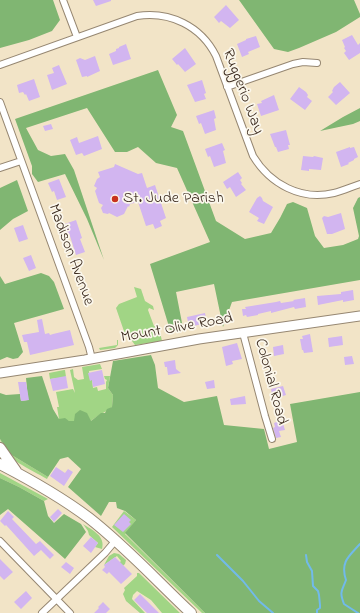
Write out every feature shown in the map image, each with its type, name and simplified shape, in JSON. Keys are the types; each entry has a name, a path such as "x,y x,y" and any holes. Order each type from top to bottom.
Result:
{"main road":[{"name":"Mount Olive Road","path":"0,373 92,359 177,343 360,316"},
{"path":"0,448 19,474"},
{"path":"0,464 76,509 116,540 191,613"}],"street":[{"path":"63,0 77,37"},
{"name":"Ruggerio Way","path":"0,65 137,16 147,14 169,17 187,24 204,38 216,56 253,156 260,167 275,181 293,191 312,195 334,193 360,184"},
{"path":"227,87 297,63 317,63"},
{"name":"Madison Avenue","path":"0,102 89,347 92,359"},
{"path":"0,168 21,161"},
{"name":"Colonial Road","path":"243,333 272,439"},
{"path":"42,613 105,553 116,540"},
{"path":"0,541 70,613"}],"green space":[{"path":"0,0 53,0 60,20 52,31 29,40 0,48"},
{"path":"239,0 354,0 360,17 336,32 288,52 274,49"},
{"path":"158,70 177,115 171,127 183,131 216,221 245,239 271,233 287,204 293,202 307,208 315,236 324,248 343,245 358,239 359,236 353,208 360,197 360,280 232,302 223,327 214,284 176,292 183,328 170,330 150,264 210,242 177,168 156,163 138,147 127,152 115,152 87,108 26,128 38,150 51,156 65,154 74,170 104,260 87,219 65,174 38,182 32,174 32,166 15,119"},
{"path":"360,108 360,121 353,124 320,131 343,117"},
{"path":"17,180 28,211 13,219 0,230 0,188"},
{"path":"41,273 49,276 54,282 64,309 14,323 23,352 18,358 13,359 7,357 0,360 0,276 5,284"},
{"path":"134,287 141,289 145,301 153,306 154,310 149,308 148,310 154,326 159,328 162,341 135,345 129,337 126,337 116,308 119,304 137,297"},
{"path":"117,340 118,345 115,348 100,350 99,348 117,345"},
{"path":"151,355 155,365 158,388 184,402 217,396 224,425 264,429 269,449 297,442 290,404 360,392 360,613 205,613 125,533 136,520 125,511 117,508 116,502 109,502 101,516 68,487 81,469 68,457 60,459 48,477 10,454 0,439 0,393 6,395 20,394 21,401 28,400 26,378 42,376 53,409 59,419 65,418 69,421 74,421 75,414 80,410 87,413 91,421 112,407 113,395 108,388 113,361"},
{"path":"100,364 102,369 89,371 90,380 92,380 93,388 97,387 98,391 106,389 107,380 104,376 110,376 108,388 113,395 112,407 91,421 69,421 59,419 57,407 59,407 56,392 73,389 75,393 70,370 73,369 74,377 78,380 84,379 82,367"},
{"path":"65,370 66,377 50,379 49,373"},
{"path":"0,439 10,454 48,477 47,479 12,458 7,453"},
{"path":"0,473 48,499 44,501 0,478"},
{"path":"0,478 44,501 48,516 54,523 64,514 81,524 86,532 65,559 8,509 0,515"},
{"path":"124,511 136,520 125,534 205,613 202,613 112,527"},
{"path":"83,524 100,537 103,544 102,549 95,547 98,543 89,535"},
{"path":"114,553 119,554 126,560 125,564 115,573 112,570 121,561 117,556 104,565 109,556"},
{"path":"137,573 139,573 180,613 162,613 151,600 137,591 133,595 132,599 145,613 140,613 126,601 123,594 125,590 124,588 137,576"}],"building":[{"path":"93,0 111,0 111,1 96,6"},
{"path":"226,5 239,20 230,28 221,21 219,23 214,17"},
{"path":"352,35 358,45 360,43 360,53 349,60 344,53 346,51 342,40"},
{"path":"256,36 260,47 248,52 249,54 242,57 237,44"},
{"path":"126,44 131,59 113,65 109,54"},
{"path":"185,48 196,64 185,72 172,59"},
{"path":"95,56 100,71 87,77 82,77 76,60 80,58 85,60"},
{"path":"59,65 67,84 52,90 47,75 54,73 52,68"},
{"path":"34,79 40,97 29,101 26,94 25,95 23,92 19,93 17,85"},
{"path":"202,80 206,93 204,94 206,99 195,102 187,85"},
{"path":"340,82 350,93 336,105 328,97 333,92 334,87"},
{"path":"299,87 306,92 308,95 307,97 312,101 305,110 290,99"},
{"path":"274,95 279,110 261,116 257,104 262,103 261,101"},
{"path":"214,110 216,130 205,134 201,123 199,124 196,116"},
{"path":"51,124 53,129 45,131 43,126"},
{"path":"286,130 290,145 288,145 289,149 278,152 270,134"},
{"path":"98,136 102,149 84,156 82,153 76,155 70,140 77,137 79,143"},
{"path":"222,143 225,150 223,151 226,163 214,167 210,156 208,157 205,149"},
{"path":"354,147 358,157 348,163 349,164 341,167 336,152"},
{"path":"303,156 323,158 321,170 301,170"},
{"name":"St. Jude Parish","path":"115,164 138,174 142,173 147,188 155,185 166,218 160,221 162,226 155,229 153,224 146,226 138,202 130,204 124,214 117,217 109,213 103,213 101,208 103,205 99,203 95,191 97,188 94,186 97,179 100,177 98,172 114,167"},
{"path":"238,172 242,178 240,180 242,183 241,184 246,190 236,197 230,187 227,189 223,182"},
{"path":"59,179 66,197 57,200 54,191 52,192 48,183"},
{"path":"260,196 263,201 273,207 264,224 257,221 259,218 249,212 257,198"},
{"path":"341,213 345,229 332,234 327,234 322,218 324,216 328,217"},
{"path":"76,220 82,238 80,239 85,252 76,255 69,233 67,233 66,230 64,231 62,225"},
{"path":"23,225 28,239 19,242 14,228"},
{"path":"31,255 36,268 29,271 23,258"},
{"path":"353,290 354,300 343,302 343,300 318,305 317,296 341,294 341,292"},
{"path":"305,298 306,307 295,309 294,307 271,313 271,311 247,317 246,315 243,316 242,309 246,309 245,307 280,301 281,303"},
{"path":"205,313 207,323 189,327 187,317"},
{"path":"42,319 45,334 49,333 50,335 70,330 74,345 30,355 27,342 24,342 22,335 39,332 37,320"},
{"path":"310,334 313,352 304,353 300,339 303,339 302,336"},
{"path":"342,336 343,345 329,347 328,338"},
{"path":"237,343 242,359 232,361 233,364 226,366 222,347"},
{"path":"283,345 284,354 274,356 273,347"},
{"path":"352,356 354,364 345,365 344,357"},
{"path":"175,360 176,369 181,373 168,375 167,367 165,367 164,362"},
{"path":"102,370 105,384 93,387 92,380 90,381 88,373"},
{"path":"66,376 68,388 53,391 50,379"},
{"path":"214,380 215,388 207,389 205,382"},
{"path":"18,382 26,382 29,400 21,401"},
{"path":"283,386 286,395 273,399 271,389"},
{"path":"245,396 246,404 231,405 230,399"},
{"path":"282,420 285,430 279,431 281,437 276,438 273,428 275,427 274,423"},
{"path":"56,467 65,473 68,469 73,472 64,486 50,476"},
{"path":"58,509 62,513 54,522 50,517"},
{"path":"8,511 14,517 12,519 36,544 40,541 54,555 50,559 41,550 34,556 6,525 5,526 0,521"},
{"path":"124,514 131,520 129,522 131,524 123,532 114,525"},
{"path":"91,537 98,543 91,553 83,546"},
{"path":"115,557 132,574 121,584 109,572 107,574 102,570 105,567 104,565"},
{"path":"0,559 13,572 4,580 0,576"},
{"path":"66,562 74,568 70,574 61,567"},
{"path":"26,591 32,598 21,609 14,602"},
{"path":"140,594 159,613 147,613 134,600"},
{"path":"103,602 110,609 106,613 94,613 99,608 98,607"}],"waterway":[{"path":"358,613 344,604 341,594 346,580 344,574 345,564 349,556 360,544"},
{"path":"217,555 243,581 259,601 273,613"},
{"path":"306,555 307,562 312,571 313,586 318,591 319,595 320,608 317,610 317,613"}],"place":[{"name":"St. Jude Parish","path":"115,199"}]}
